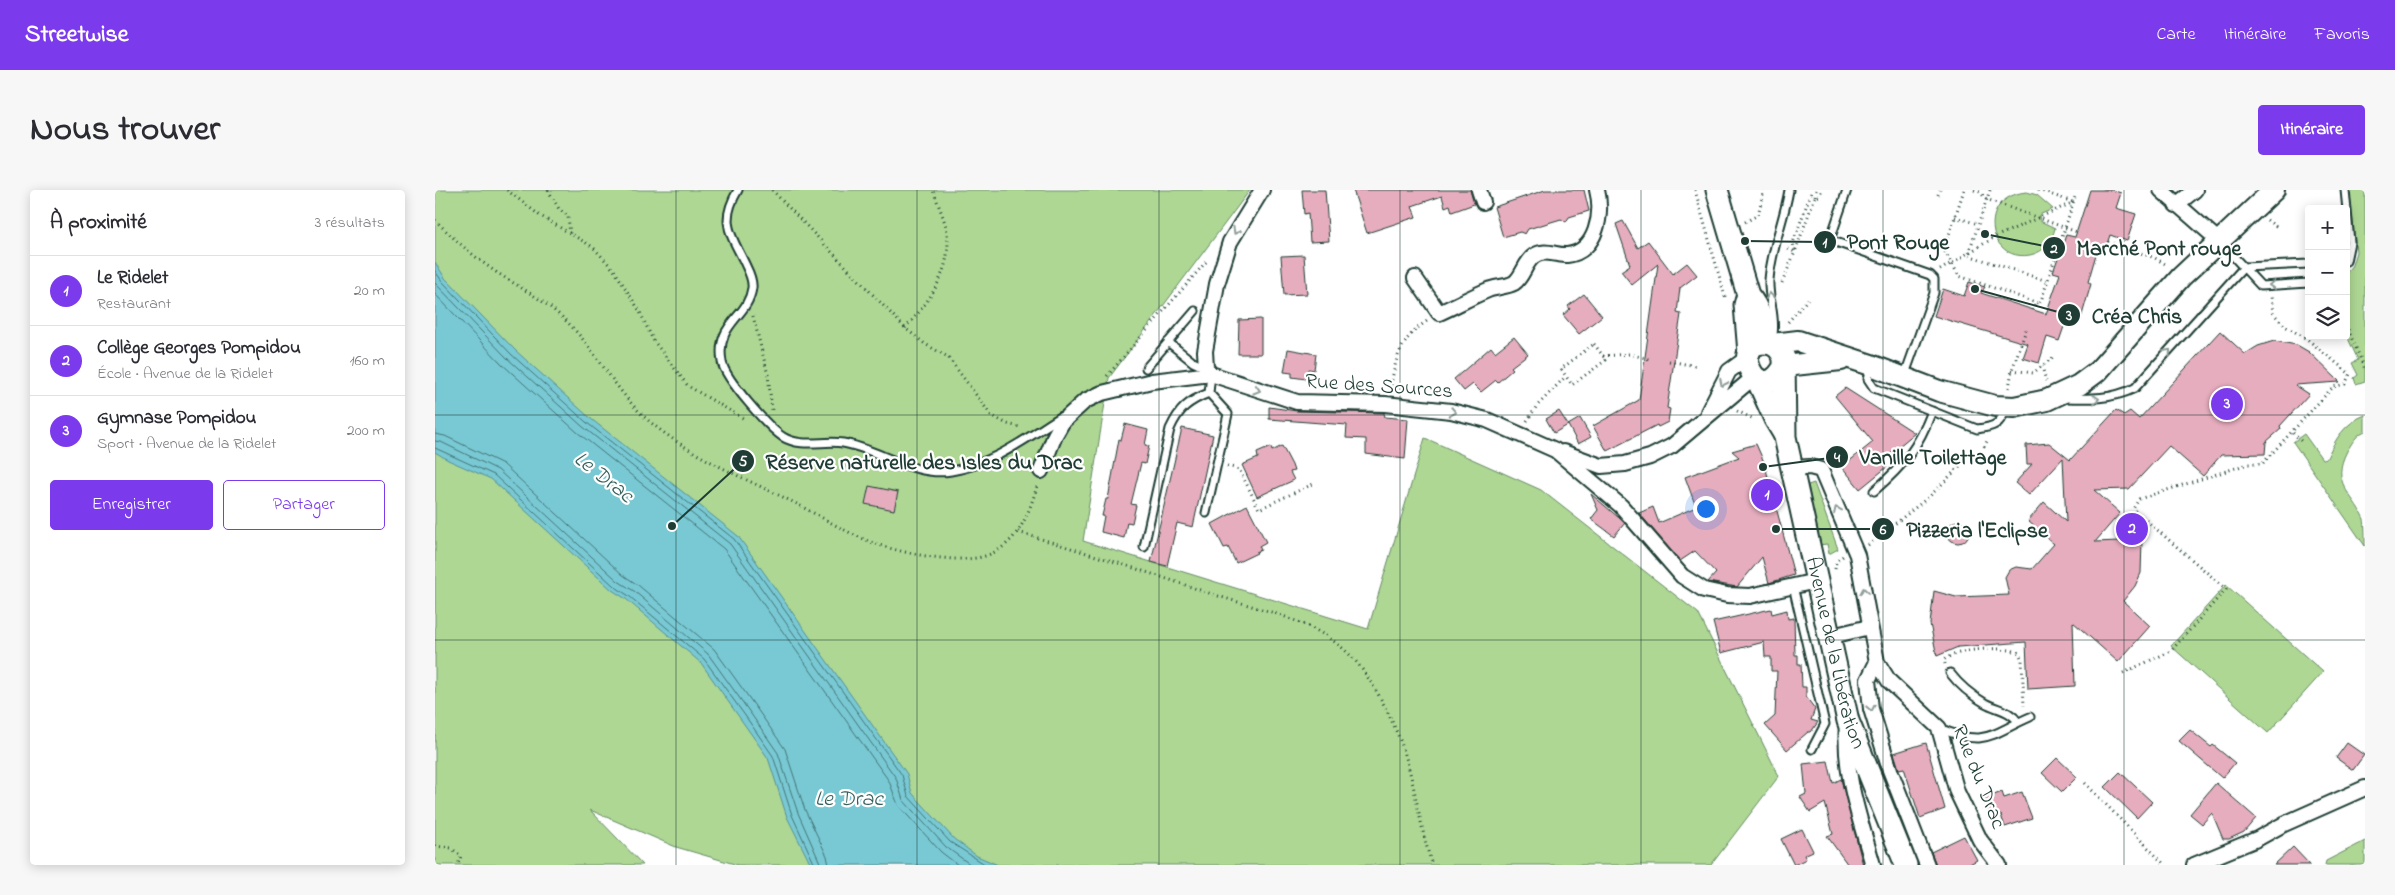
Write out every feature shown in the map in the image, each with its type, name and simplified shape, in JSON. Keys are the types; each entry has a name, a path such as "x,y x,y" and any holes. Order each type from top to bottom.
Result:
{"main road":[{"name":"Avenue de la Libération","path":"1717,190 1748,295 1755,303 1761,318 1759,357 1775,419 1785,436"},
{"path":"1850,359 1783,368 1775,378 1763,380 1759,357 1798,341 1871,365 1963,399 2006,408 2056,397 2079,385 2098,371 2181,277 2218,240 2274,190"},
{"name":"Avenue de la Libération","path":"1759,357 1781,352 1785,436 1848,721 1906,865"}],"street":[{"path":"1209,371 1205,351 1217,284 1230,242 1262,190"},
{"path":"1415,278 1439,313 1488,290 1514,283 1535,255 1543,252 1570,255 1579,251 1595,231 1600,217 1597,190"},
{"path":"2161,190 2218,240"},
{"path":"2176,204 2195,190"},
{"path":"1707,415 1729,371 1759,357"},
{"path":"1555,450 1601,466 1625,464 1650,457 1672,446 1707,415 1741,390 1759,357"},
{"name":"Rue des Sources","path":"1041,470 1055,435 1063,421 1080,405 1102,393 1209,371 1297,402 1385,404 1451,411 1487,420 1519,434 1555,450 1621,506 1682,576 1704,590 1727,595 1750,596 1816,581"},
{"name":"Rue du Drac","path":"1793,468 1810,467 1821,470 1857,554 1877,662 1889,681 1939,728 1957,792 1980,840 1999,865"},
{"path":"1828,637 1869,627"},
{"path":"1877,662 1868,680 1871,709 1890,770 1927,865"},
{"path":"1848,721 1845,750 1851,786 1873,865"},
{"path":"2193,865 2257,839 2284,824 2365,788"}],"lane":[{"path":"738,190 727,212 727,224 732,240 749,273 752,287 749,298 727,329 721,342 723,364 725,372 742,396 774,429 788,440 804,443 842,443 862,448 916,469 950,472 982,462 1038,432 1080,405"},
{"path":"1759,357 1775,322 1769,298 1769,279 1789,190"},
{"path":"1847,190 1830,240 1930,275 1934,279 1934,293 1904,377"},
{"path":"2345,190 2346,205"},
{"path":"2218,240 2261,286 2305,283"},
{"path":"2056,397 2095,400 2122,395 2135,388 2244,267 2305,264"},
{"path":"1145,368 1195,310"},
{"path":"1168,342 1193,362 1209,371 1209,393 1228,414 1206,513"},
{"path":"1871,365 1868,379 1874,388 1977,429 1994,427 2000,422 2006,408"},
{"path":"1144,548 1170,429 1175,418 1190,401 1209,393"},
{"path":"1874,491 1898,470 1921,439 1932,411"},
{"path":"1793,586 1825,724 1813,749"},
{"path":"1950,673 1969,693 1987,705 2024,720"},
{"path":"1939,728 1958,736 1976,740 1989,737 2024,720"}],"path":[{"path":"507,190 519,201 593,247 614,270 639,310 653,340 688,386 750,422"},
{"path":"549,190 559,209 568,216 570,234"},
{"path":"772,190 905,328 925,344 947,357 991,415 1007,424 1038,432"},
{"path":"905,328 922,310 944,270 947,248 946,228 933,190"},
{"path":"1742,227 1746,220 1758,214 1765,190"},
{"path":"1789,249 1795,252 1816,190"},
{"path":"1815,197 1819,196 1822,190"},
{"path":"1938,195 1940,190"},
{"path":"1964,190 1944,250 1959,276 2040,304 2076,194"},
{"path":"1975,190 1987,199 2077,232"},
{"path":"1968,255 1989,190"},
{"path":"2038,190 2074,202"},
{"path":"1930,275 1968,255 1995,237 2074,202"},
{"path":"1955,217 1978,224"},
{"path":"2264,218 2279,229"},
{"path":"435,220 461,246 555,311 577,330 628,402 651,422 678,442 710,461 866,540 926,556 958,558 985,556 1004,546 1018,532 1032,503 1041,470"},
{"path":"2107,242 2164,262 2181,277"},
{"path":"1968,255 2047,281"},
{"path":"1080,405 1208,260"},
{"path":"2123,673 2171,651 2225,589 2133,509 2139,499 2248,464 2262,464 2293,433 2333,387 2345,384 2350,374 2307,339 2285,326 2273,313 2269,285"},
{"path":"749,298 768,375 774,429"},
{"path":"1788,322 1808,299"},
{"path":"2033,310 2035,302"},
{"path":"1385,404 1390,390 1396,357 1411,332 1439,313"},
{"path":"2006,408 2012,369 2027,327"},
{"path":"2350,334 2365,369"},
{"path":"1594,344 1606,360 1572,385 1566,376 1561,369 1594,344"},
{"path":"1603,356 1629,354 1649,359"},
{"path":"2006,367 2033,373 2055,356"},
{"path":"1669,361 1696,366"},
{"path":"1519,434 1537,406 1566,376"},
{"path":"1732,409 1763,422"},
{"path":"2293,433 2302,442"},
{"path":"1217,464 1239,469 1259,509 1313,484"},
{"path":"1876,538 1913,510 1960,466"},
{"path":"1018,532 1121,563 1295,621 1320,633 1344,648 1358,665 1378,696 1400,740 1432,865"},
{"path":"1950,673 1944,660 1949,655 1964,651 2009,649 2019,653 2022,660 2024,720"},
{"path":"2085,783 2165,865"},
{"path":"435,846 451,848 461,856 458,865"}],"green space":[{"path":"435,190 1250,190 1109,378 1083,541 1368,629 1425,438 1541,490 1698,613 1779,776 1711,865 738,865 676,847 590,810 643,865 435,865"},
{"path":"2365,190 2365,381 2356,384 2354,378 2358,375 2352,363 2358,360 2349,340 2350,268 2356,252 2350,192"},
{"path":"2027,192 2037,195 2053,209 2039,215 2040,221 2055,228 2050,241 2044,249 2035,254 2015,255 2004,249 1997,240 1993,228 1994,216 2000,205 2011,196"},
{"path":"2365,415 2365,431 2357,437 2347,451 2342,462 2341,472 2345,487 2364,519 2365,546 2293,442 2304,434 2322,459 2327,458 2341,432 2352,422"},
{"path":"1814,483 1838,549 1829,554 1827,544 1819,545 1808,485"},
{"path":"2226,585 2323,672 2268,733 2171,646"},
{"path":"2365,841 2365,865 2325,865 2326,861"}],"water":[{"name":"Le Drac","path":"435,262 445,278 515,350 590,418 738,536 907,774 912,793 954,839 977,856 998,865 811,865 787,817 768,758 701,663 626,599 612,590 491,479 448,460 435,452"}],"building":[{"path":"1302,190 1325,190 1329,241 1310,242 1308,213 1304,214"},
{"path":"1353,190 1470,190 1474,204 1452,212 1450,205 1445,207 1442,196 1412,206 1416,217 1367,233"},
{"path":"1545,190 1584,190 1589,211 1569,217 1566,222 1561,219 1528,229 1525,234 1520,232 1503,237 1494,207"},
{"path":"2090,190 2112,190 2121,193 2116,208 2136,214 2127,241 2110,235 2106,247 2099,244 2088,282 2091,284 2080,322 2067,318 2059,341 2047,337 2039,363 2023,358 2028,344 1934,316 1943,289 1964,296 1969,282 1985,287 1981,293 2046,314 2060,274 2053,272 2066,235 2075,237"},
{"path":"1623,221 1638,248 1648,241 1673,274 1687,263 1697,275 1680,288 1677,313 1681,314 1667,408 1670,409 1668,422 1658,427 1657,425 1607,451 1593,426 1639,400 1658,264 1632,285 1621,271 1630,265 1616,224"},
{"path":"1304,255 1307,294 1284,295 1281,256"},
{"path":"1584,294 1602,316 1579,334 1563,315 1570,309 1568,306"},
{"path":"1261,319 1261,354 1238,354 1239,320"},
{"path":"2220,331 2245,354 2258,346 2274,341 2297,345 2309,352 2340,382 2295,385 2309,394 2280,426 2281,429 2266,442 2265,454 2221,455 2203,476 2169,446 2129,489 2094,490 2120,513 2095,542 2142,540 2141,573 2135,586 2123,601 2150,626 2118,662 2073,622 2075,686 2028,689 2026,642 1958,647 1937,656 1930,624 1934,591 1956,597 2009,595 2005,577 2009,570 2016,567 2032,569 2054,544 2028,521 2044,502 2066,522 2063,458 2029,495 2015,483 2032,464 2027,464 2026,445 2049,443 2070,460 2116,410 2124,415 2130,411 2139,419"},
{"path":"1514,337 1528,354 1511,367 1513,369 1498,382 1496,380 1481,392 1473,384 1464,391 1454,379 1491,347 1495,352"},
{"path":"1288,349 1316,354 1314,370 1308,369 1306,379 1292,377 1292,373 1284,372"},
{"path":"1845,388 1915,433 1882,460 1887,467 1860,489 1842,467 1873,442 1835,396"},
{"path":"1269,407 1297,411 1384,413 1385,417 1408,419 1405,459 1366,454 1366,439 1346,438 1347,425 1269,419"},
{"path":"1559,411 1568,425 1554,433 1546,419"},
{"path":"1580,418 1591,437 1578,444 1568,425"},
{"path":"1125,424 1148,430 1145,445 1149,446 1145,464 1141,463 1131,504 1136,505 1132,523 1127,522 1124,538 1101,532 1104,516 1102,516 1106,499 1108,499 1119,439 1121,440"},
{"path":"1182,428 1213,435 1193,527 1177,523 1167,566 1151,562"},
{"path":"1756,444 1764,462 1794,575 1769,583 1762,557 1737,587 1708,582 1716,573 1695,551 1680,561 1639,513 1653,507 1659,523 1696,507 1685,477 1739,457 1732,451"},
{"path":"1282,446 1292,465 1294,471 1290,472 1294,480 1257,497 1242,465 1258,458 1257,453 1271,447 1272,451"},
{"path":"869,486 898,492 894,510 865,504"},
{"path":"1591,494 1625,523 1614,536 1591,519 1598,510"},
{"path":"1247,505 1266,542 1259,546 1261,550 1257,553 1236,563 1228,547 1224,548 1212,524"},
{"path":"1958,521 1966,524 1969,532 1966,540 1958,543 1950,540 1947,532 1950,524"},
{"path":"1771,609 1772,614 1787,610 1788,619 1794,618 1795,655 1798,655 1798,664 1801,664 1802,687 1806,687 1806,697 1815,709 1811,720 1818,722 1811,732 1808,732 1787,750 1765,725 1775,716 1777,671 1771,671 1771,657 1765,657 1764,642 1721,653 1713,622"},
{"path":"2190,730 2211,747 2213,745 2235,763 2222,778 2179,741"},
{"path":"1926,743 1945,809 1920,818 1904,768 1899,769 1894,753"},
{"path":"2347,743 2364,755 2353,770 2336,758"},
{"path":"2057,758 2077,777 2062,792 2042,773"},
{"path":"1828,761 1833,783 1841,779 1863,865 1848,865 1827,836 1833,834 1825,803 1810,812 1800,797 1806,794 1803,764"},
{"path":"2120,772 2152,802 2137,818 2105,787"},
{"path":"2216,783 2256,818 2244,832 2229,839 2223,839 2212,813 2202,824 2190,814"},
{"path":"2002,792 2004,798 2022,792 2032,818 2005,827 2001,815 1991,818 1983,799"},
{"path":"1802,829 1813,851 1804,855 1806,859 1794,865 1781,839"},
{"path":"1964,836 1977,860 1968,865 1936,865 1931,852"},
{"path":"2293,847 2310,865 2274,865"}],"place":[{"name":"Marché Pont rouge","path":"1985,234"},
{"name":"Pont Rouge","path":"1745,241"},
{"name":"Créa Chris","path":"1975,289"},
{"name":"Gymnase Pompidou","path":"2227,404"},
{"name":"Vanille Toilettage","path":"1763,467"},
{"name":"Le Ridelet","path":"1767,495"},
{"name":"Réserve naturelle des Isles du Drac","path":"672,526"},
{"name":"Pizzeria l'Eclipse","path":"1776,529"},
{"name":"Collège Georges Pompidou","path":"2132,529"}]}
